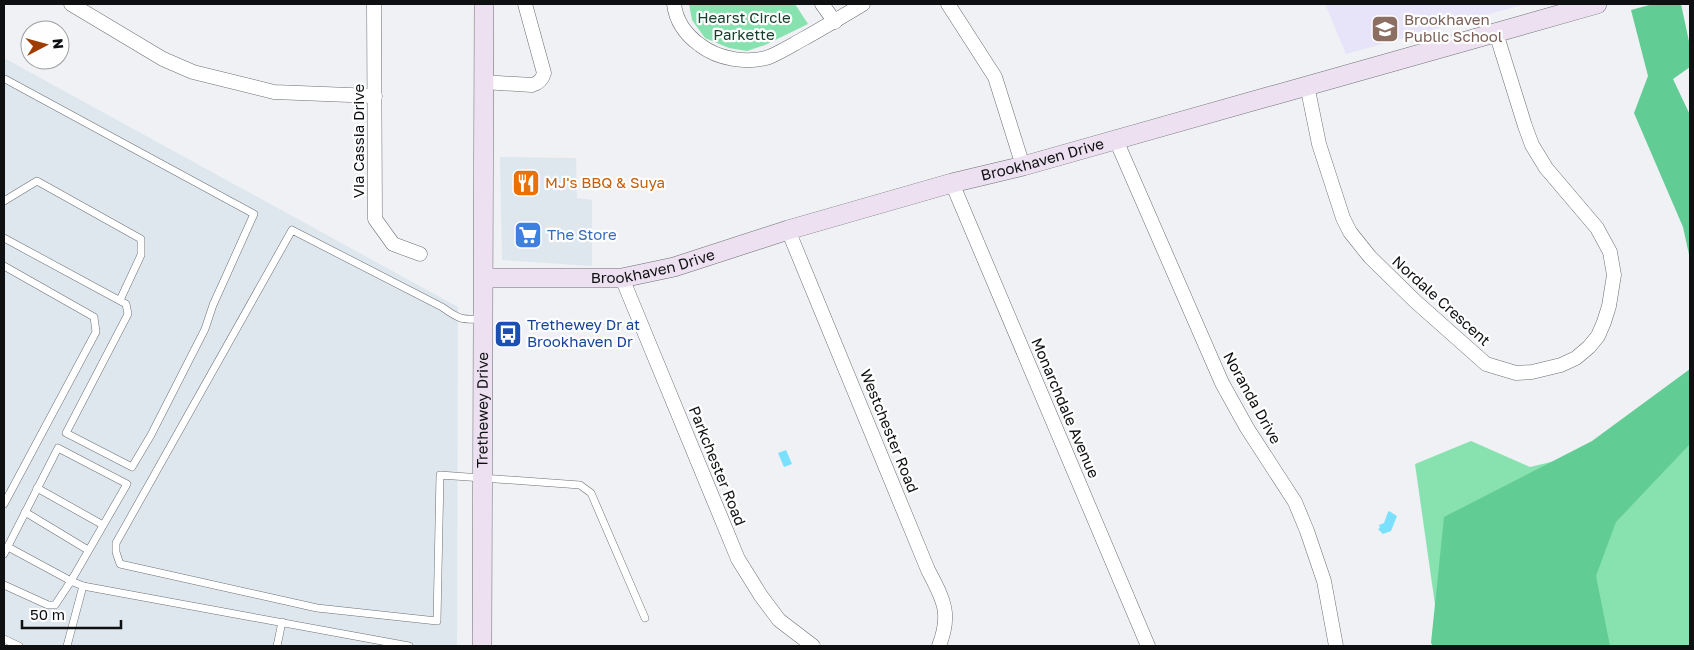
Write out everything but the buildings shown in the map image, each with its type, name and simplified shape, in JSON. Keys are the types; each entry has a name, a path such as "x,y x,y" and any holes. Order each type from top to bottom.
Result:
{"street":[{"path":"70,4 163,59 194,72 274,92 375,96"},
{"name":"Via Cassia Drive","path":"374,4 375,219 393,244 420,254"},
{"name":"Trethewey Drive","path":"482,646 484,4"},
{"path":"483,82 532,86 542,80 544,73 525,4"},
{"path":"674,4 678,19 685,32 707,50 735,59 753,60 768,57 835,22 863,4"},
{"path":"822,4 835,22"},
{"path":"948,4 995,77 1023,166"},
{"name":"Brookhaven Drive","path":"484,278 622,278 674,267 788,230 952,183 1023,166 1597,4"},
{"name":"Nordale Crescent","path":"1307,85 1319,144 1343,218 1350,232 1370,257 1415,301 1486,364 1516,373 1532,372 1561,365 1576,358 1598,336 1609,306 1614,275 1610,252 1597,228 1546,168 1532,145 1496,32"},
{"name":"Noranda Drive","path":"1116,140 1222,383 1247,428 1295,502 1324,581 1336,646"},
{"name":"Monarchdale Avenue","path":"952,183 1148,646"},
{"name":"Westchester Road","path":"788,230 928,570 943,600 946,616 945,627 939,646"},
{"name":"Parkchester Road","path":"622,278 738,558 761,596 779,620 813,646"}],"lane":[{"path":"4,80 254,214 213,304 205,328 151,435 132,467 66,433 128,314 126,304 4,238"},
{"path":"4,201 37,181 141,239 141,255 120,300"},
{"path":"483,319 463,320 458,318 442,307 292,230 116,543 116,552 120,564 317,608 437,621 440,475 580,485 591,493 645,618"},
{"path":"4,266 94,317 96,332 4,504"},
{"path":"4,554 58,448 127,484 55,605 48,605 4,585"},
{"path":"38,488 103,524"},
{"path":"25,512 88,550"},
{"path":"8,546 71,581 84,586 409,646"},
{"path":"66,646 84,586"},
{"path":"277,646 282,622"},
{"path":"4,639 19,646"}],"shaded area":[{"name":"Brookhaven Public School","path":"1325,4 1525,4 1346,54"},
{"path":"4,58 20,67 20,70 26,70 458,307 457,646 4,646"},
{"path":"500,157 576,158 577,198 592,200 592,266 502,260"}],"green space":[{"name":"Hearst Circle Parkette","path":"689,4 795,4 808,24 765,45 747,51 729,48 705,38 692,20"},
{"path":"1653,4 1681,4 1690,46 1690,67 1673,79 1690,115 1690,259 1683,227 1634,113 1648,76 1631,10"},
{"path":"1690,369 1690,444 1616,522 1596,576 1610,646 1433,646 1431,643 1444,517 1592,441"},
{"path":"1690,381 1690,646 1443,646 1439,633 1415,464 1471,441 1530,467 1605,449"}],"water":[{"path":"786,450 792,464 784,467 778,453"},
{"path":"1389,511 1397,516 1391,531 1383,534 1378,529 1380,528 1379,525 1384,523"}],"place":[{"name":"Brookhaven Public School","path":"1385,29"},
{"name":"MJ's BBQ & Suya","path":"526,183"},
{"name":"The Store","path":"528,235"},
{"name":"Trethewey Dr at Brookhaven Dr","path":"508,334"}]}
